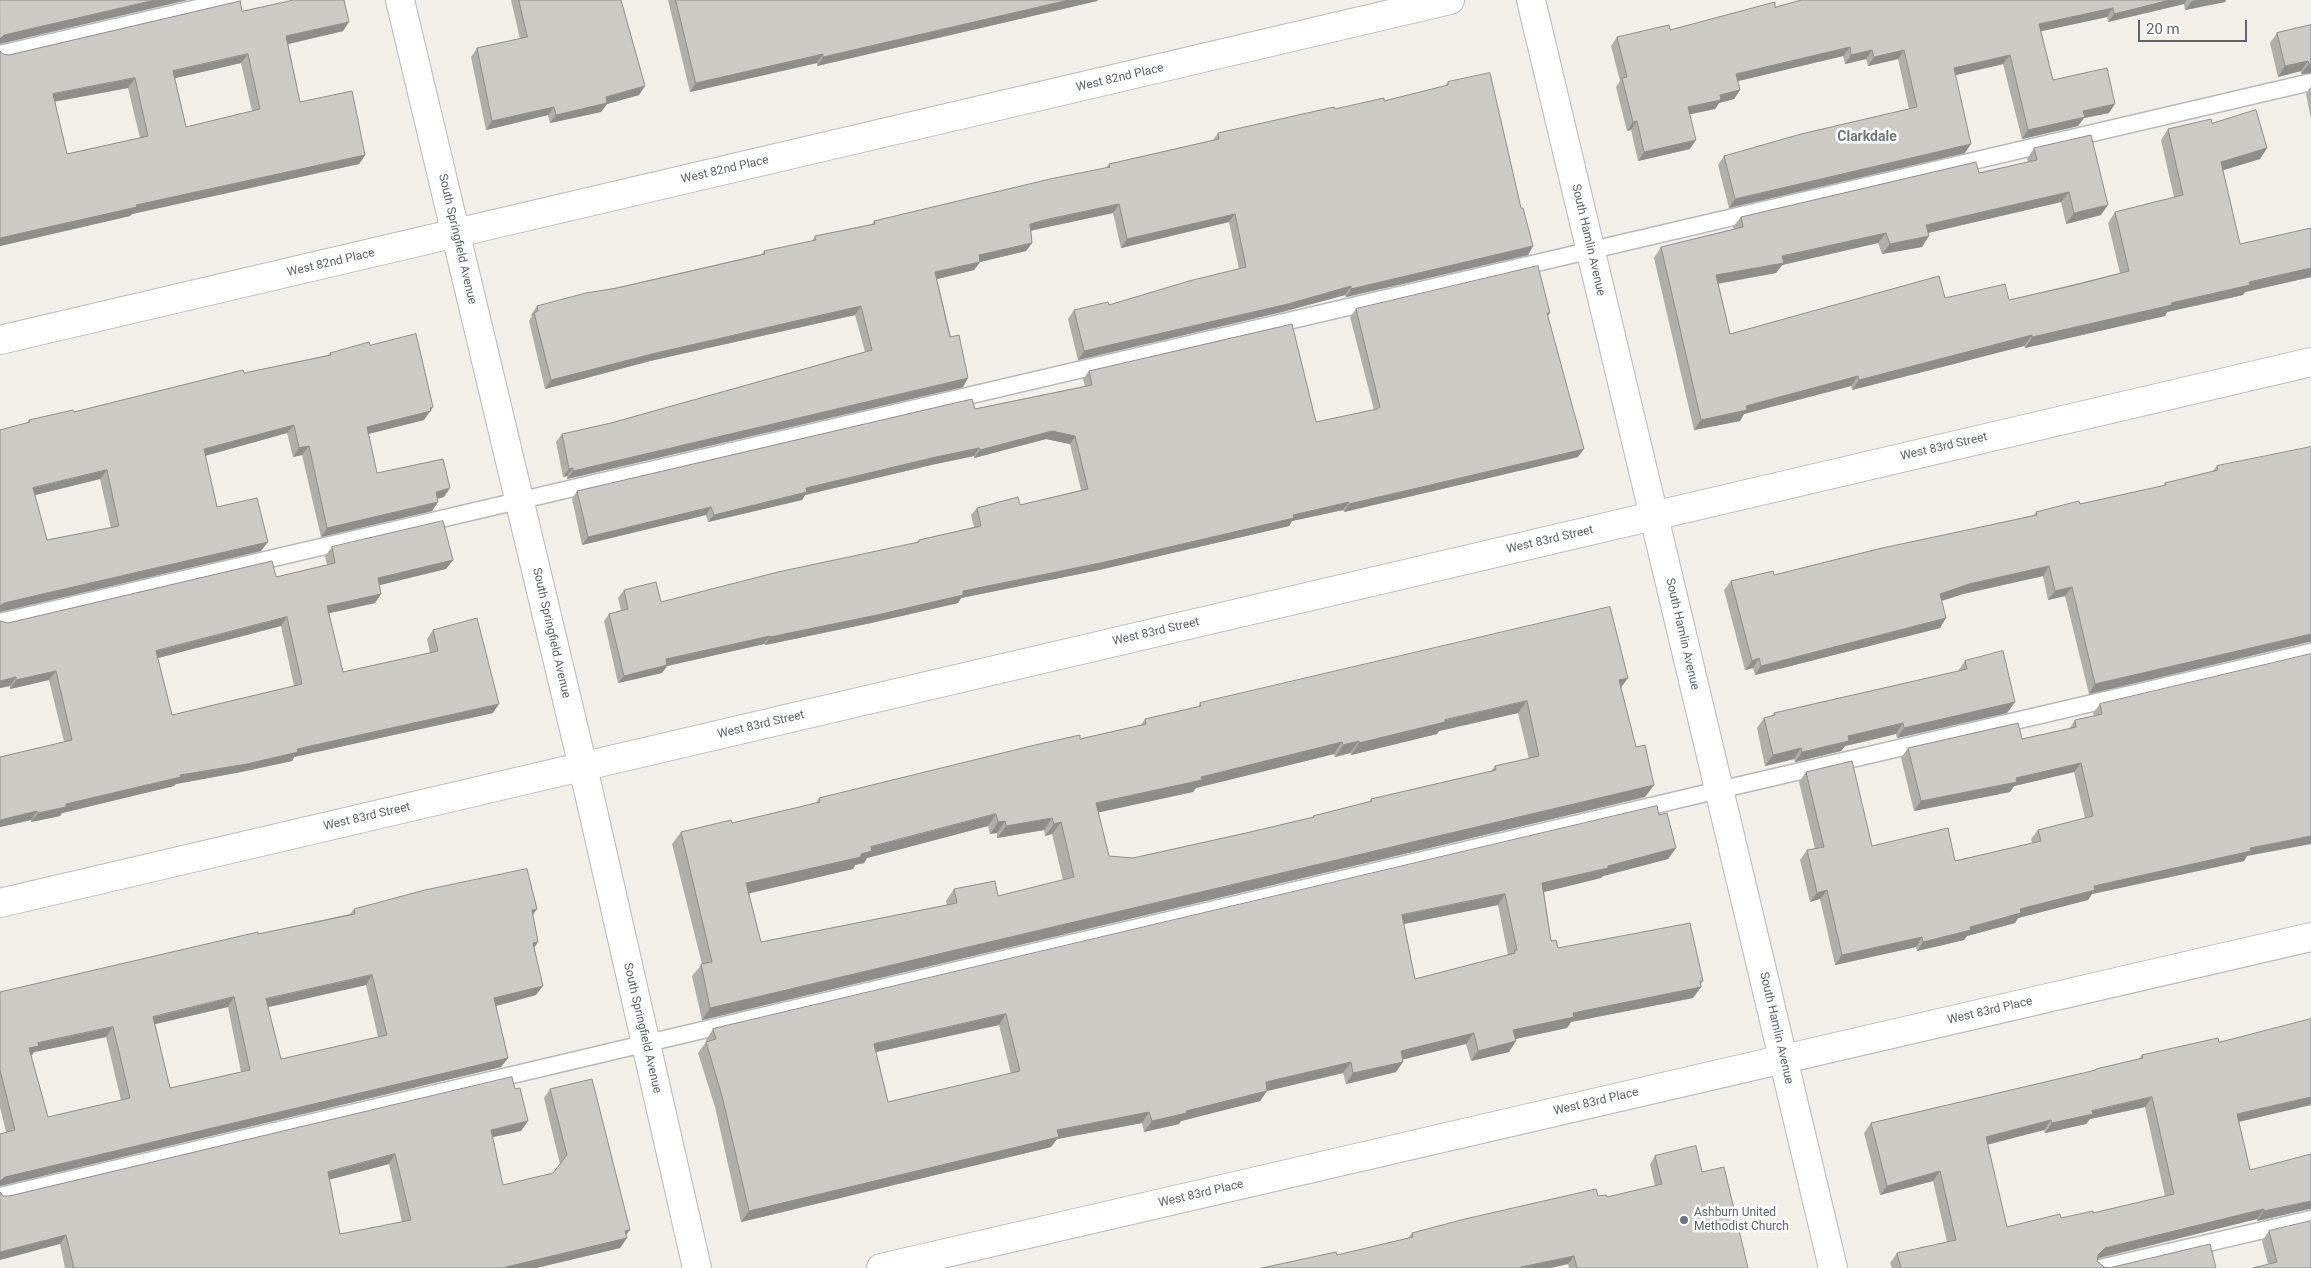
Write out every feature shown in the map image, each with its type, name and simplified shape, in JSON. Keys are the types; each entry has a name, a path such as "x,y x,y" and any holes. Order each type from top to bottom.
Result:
{"street":[{"name":"South Springfield Avenue","path":"400,0 582,767 697,1268"},
{"name":"West 82nd Place","path":"0,340 1450,0"},
{"name":"South Hamlin Avenue","path":"1532,0 1833,1268"},
{"name":"West 83rd Street","path":"0,903 2311,362"},
{"name":"West 83rd Place","path":"880,1268 2311,937"}],"lane":[{"path":"0,54 232,0"},
{"path":"0,622 1591,252 2311,82"},
{"path":"0,1196 2311,652"},
{"path":"2100,1268 2311,1219"}],"building":[{"path":"0,0 155,0 4,35 0,39"},
{"path":"294,0 344,0 349,22 286,36 300,102 352,91 365,155 136,205 137,207 0,238 0,51 3,54 9,55 240,1 242,11","holes":["248,54 260,109 186,127 173,71","135,78 148,136 67,154 53,94"]},
{"path":"519,0 621,0 645,86 606,97 607,103 556,115 554,107 492,121 477,48 527,37"},
{"path":"676,0 1069,0 823,57 823,54 696,83"},
{"path":"1802,0 2170,0 2114,14 2113,8 2039,24 2053,80 2107,68 2115,104 2083,111 2085,117 2028,130 2010,55 1954,68 1971,144 1735,199 1724,156 1801,134 1917,107 1904,50 1874,57 1872,50 1851,55 1850,47 1736,74 1740,90 1720,95 1721,100 1688,107 1696,140 1644,152 1637,121 1633,122 1622,78 1627,77 1617,37 1669,25 1670,30 1775,2 1775,7"},
{"path":"2311,25 2311,63 2309,64 2308,61 2285,66 2277,33"},
{"path":"1490,73 1521,208 1523,208 1533,246 1351,289 1351,286 1288,304 1084,351 1074,310 1108,302 1109,305 1189,281 1246,267 1235,214 1127,239 1119,204 1044,220 1030,224 1032,243 979,255 980,262 935,272 950,337 959,335 968,378 573,471 573,468 569,469 562,434 611,423 872,350 861,306 656,353 551,380 534,313 538,311 537,306 586,293 617,288 765,254 764,251 816,240 815,236 875,224 874,221 1050,179 1110,167 1109,164 1219,139 1218,133 1334,107 1335,109 1384,98 1384,101 1448,85 1448,82"},
{"path":"2256,110 2267,148 2221,162 2240,244 2311,228 2311,268 2249,282 2250,285 2171,303 2172,305 2032,337 2032,335 1859,380 1858,376 1746,406 1747,410 1701,420 1661,247 1743,227 1741,217 1976,162 1979,173 2037,160 2034,148 2091,135 2108,205 2074,213 2069,192 1926,225 1929,236 1890,244 1886,233 1782,256 1784,263 1716,275 1730,334 1939,276 1945,298 2005,284 2009,300 2075,285 2129,271 2115,212 2183,195 2168,129 2211,119 2212,123"},
{"path":"1538,266 1550,313 1547,313 1584,449 1349,504 1349,502 1293,515 1294,518 1105,562 963,591 963,595 877,615 666,659 667,665 624,676 609,614 628,609 624,590 656,582 661,602 778,572 919,542 919,540 981,526 977,508 1018,497 1020,505 1088,489 1075,436 1052,431 980,450 979,448 936,457 806,488 807,492 714,515 711,507 588,537 577,491 972,399 975,409 1092,385 1089,371 1292,324 1316,422 1377,409 1380,407 1356,309"},
{"path":"416,334 433,407 430,408 431,411 367,427 377,473 443,459 450,488 436,492 438,502 327,528 309,446 299,448 294,425 204,449 217,507 257,498 268,542 4,603 0,606 0,430 30,422 29,420 73,410 74,412 243,370 244,373 331,355 330,353 369,342 370,345","holes":["107,470 119,526 47,540 33,488"]},
{"path":"2311,447 2311,634 2095,684 2072,587 2055,591 2049,566 1969,584 1940,594 1946,618 1761,666 1759,658 1752,661 1731,581 1773,571 1774,575 1878,549 2037,515 2036,512 2079,501 2080,504 2166,485 2165,483 2218,470 2217,466"},
{"path":"443,521 453,560 378,578 381,594 327,606 343,672 438,651 433,630 477,618 499,704 297,749 298,752 247,764 180,775 181,777 66,804 66,807 38,813 37,811 0,820 0,757 72,740 56,671 16,680 16,677 0,681 0,621 8,623 272,561 276,577 335,563 332,547","holes":["287,617 302,684 172,715 156,651"]},
{"path":"1610,607 1628,678 1619,680 1636,747 1645,745 1654,785 710,1008 701,964 712,962 681,832 731,820 732,823 820,802 819,798 1035,745 1080,735 1080,739 1146,724 1145,719 1201,706 1200,703","holes":["1527,701 1539,756 1495,766 1496,770 1371,799 1372,801 1314,817 1246,833 1133,858 1109,856 1096,803 1202,780 1201,777 1342,742 1343,745 1359,741 1359,743","996,814 998,822 1005,821 1006,826 1052,818 1054,824 1061,822 1074,877 998,896 995,881 954,889 957,903 761,942 746,883 861,857 861,854 872,851 871,847"]},
{"path":"2003,651 2015,702 1904,728 1903,723 1848,736 1849,741 1802,752 1801,748 1773,755 1764,718 1775,715 1774,713 1967,669 1965,661"},
{"path":"2311,654 2311,836 2250,848 2251,851 2094,886 2095,890 2020,909 2021,913 1970,927 1971,930 1923,942 1922,937 1842,955 1827,890 1817,893 1807,850 1824,847 1806,772 1852,761 1872,846 1948,828 1955,861 2041,841 2038,830 2093,816 2081,763 2016,778 2017,782 1921,801 1908,748 2018,723 2022,739 2076,727 2075,720 2102,714 2100,704"},
{"path":"1657,806 1659,815 1667,813 1676,848 1608,866 1608,868 1542,883 1551,941 1556,940 1558,948 1690,923 1703,981 1700,981 1701,987 1573,1013 1574,1017 1513,1030 1516,1041 1478,1051 1474,1033 1401,1051 1403,1062 1353,1073 1351,1062 1266,1082 1267,1091 1186,1111 1187,1113 1152,1121 1149,1112 1057,1130 1059,1137 749,1211 722,1096 706,1042 716,1039 713,1029","holes":["1505,894 1517,950 1514,950 1515,953 1415,979 1402,915","1006,1014 1020,1071 888,1102 874,1044"]},
{"path":"527,869 537,909 532,910 538,942 533,943 543,986 494,998 508,1058 5,1177 0,1181 0,1134 15,1130 0,1070 0,992 258,932 258,934 355,914 354,909 425,890","holes":["372,975 387,1035 281,1059 266,999","234,997 250,1070 170,1088 153,1017","113,1027 130,1098 48,1117 29,1048 39,1046 38,1043"]},
{"path":"2311,1019 2311,1097 2237,1114 2250,1170 2311,1154 2311,1201 2264,1211 2264,1209 2105,1248 2098,1255 2097,1261 2104,1267 2109,1268 1901,1268 1897,1253 1956,1240 1940,1171 1887,1186 1871,1123 2096,1070 2143,1058 2142,1055 2218,1038 2219,1042","holes":["2152,1097 2174,1194 2093,1213 2093,1211 2061,1218 2060,1214 2007,1227 1986,1137 2051,1120 2052,1123 2093,1114 2092,1111"]},
{"path":"512,1077 515,1089 520,1088 528,1121 491,1130 503,1185 553,1173 567,1155 550,1089 592,1079 630,1230 625,1231 627,1238 502,1268 74,1268 66,1235 0,1252 0,1192 3,1196","holes":["395,1154 411,1220 340,1234 328,1172"]},
{"path":"1696,1146 1702,1172 1724,1167 1748,1268 1577,1268 1574,1256 1521,1268 1262,1268 1336,1252 1337,1255 1413,1237 1412,1233 1465,1219 1596,1189 1598,1196 1606,1195 1607,1197 1662,1184 1655,1156"},
{"path":"2311,1221 2311,1268 2253,1268 2277,1262 2269,1231"},
{"path":"2210,1244 2216,1268 2109,1268"}],"place":[{"name":"Ashburn United Methodist Church","path":"1684,1220"}],"district":[{"name":"Clarkdale","path":"1867,137"}]}
